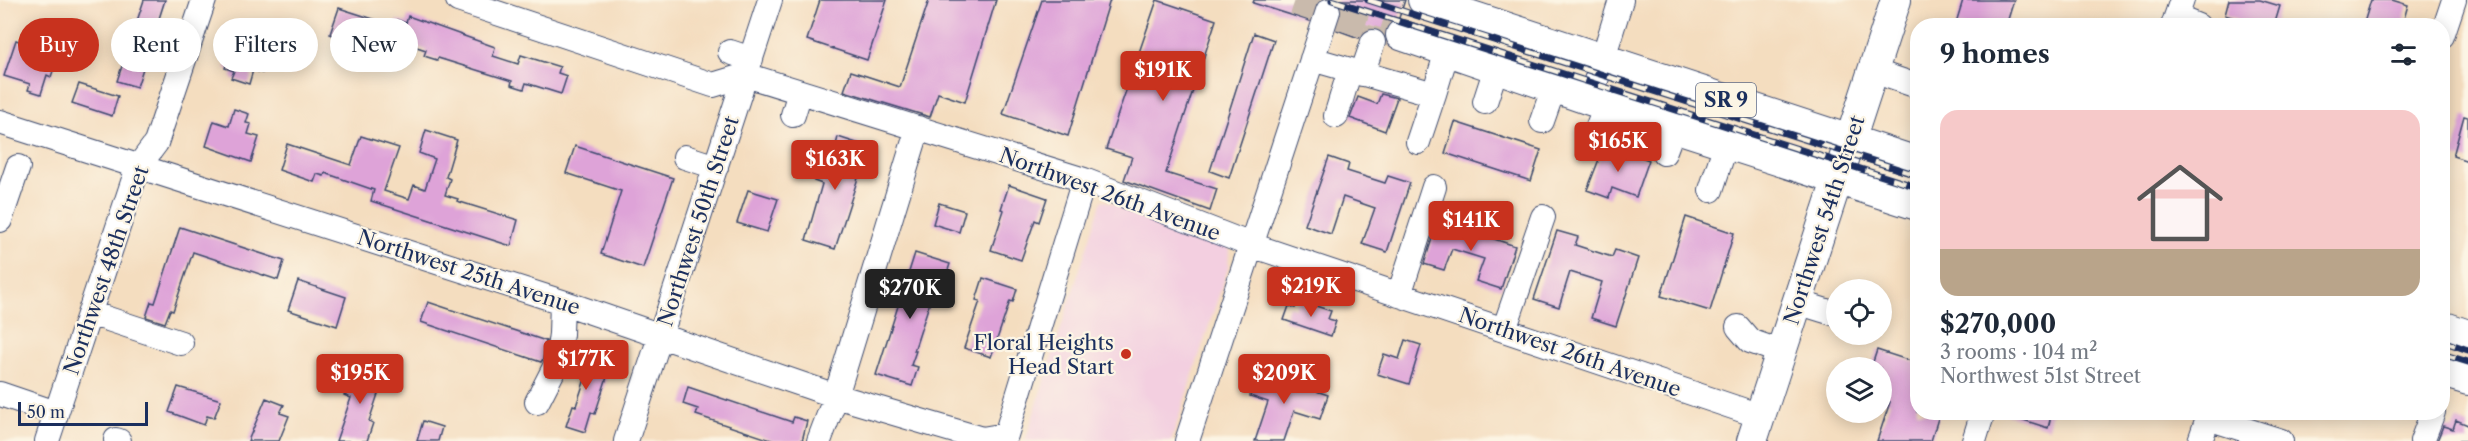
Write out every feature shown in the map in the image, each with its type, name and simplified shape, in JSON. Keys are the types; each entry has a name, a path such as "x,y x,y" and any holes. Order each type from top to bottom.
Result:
{"main road":[{"name":"SR 9","path":"1423,0 1910,160"},
{"name":"Northwest 54th Street","path":"1756,429 1896,0"},
{"name":"SR 9","path":"1387,38 1448,51 1598,102 1669,140 1726,144 1910,203"},
{"path":"2450,328 2468,334"}],"street":[{"name":"Northwest 48th Street","path":"51,428 138,167 156,143 204,0"},
{"path":"458,0 713,85 742,62"},
{"name":"Northwest 50th Street","path":"626,441 716,167 742,62 770,0"},
{"path":"1595,134 1603,59 1621,0"},
{"path":"2448,18 2454,0"},
{"path":"1187,441 1328,11"},
{"path":"1336,116 1356,72 1387,38"},
{"path":"1418,142 1448,51"},
{"path":"1312,59 1434,94"},
{"name":"Northwest 26th Avenue","path":"742,62 800,92 1084,180 1251,245 1504,330 1756,429"},
{"path":"1485,102 1496,68"},
{"path":"1873,71 1910,84"},
{"path":"1542,121 1554,87"},
{"path":"793,115 800,92"},
{"name":"Northwest 25th Avenue","path":"0,122 661,334 836,396 982,439 1006,435 1084,180"},
{"path":"819,441 836,396 918,128"},
{"path":"1711,190 1726,144"},
{"path":"685,157 716,167"},
{"path":"0,220 18,167"},
{"path":"1399,295 1434,187"},
{"path":"1504,330 1543,217"},
{"path":"537,402 557,363 562,302"},
{"path":"1797,302 1826,311"},
{"path":"90,314 181,342"},
{"path":"1738,327 1750,341 1781,352"},
{"path":"0,394 51,428"},
{"path":"0,411 51,428"},
{"path":"1974,441 1981,420"},
{"path":"2200,441 2207,420"},
{"path":"2223,420 2282,441"},
{"path":"2422,441 2430,420"}],"shaded area":[{"name":"Floral Heights Head Start","path":"1102,200 1226,243 1229,250 1228,268 1171,441 1025,441"}],"building":[{"path":"144,0 165,0 159,18 138,18"},
{"path":"820,0 887,0 867,60 807,40"},
{"path":"929,0 996,0 965,102 938,93 930,117 844,91 851,71 900,87"},
{"path":"1042,0 1110,0 1068,136 1003,114"},
{"path":"1157,0 1216,20 1166,173 1217,189 1210,211 1124,180 1132,157 1106,149"},
{"path":"1254,0 1319,0 1310,21 1253,3"},
{"path":"1336,0 1405,0 1399,18 1389,22 1384,34 1378,29 1371,28 1364,31 1359,38 1337,30 1342,9"},
{"path":"1963,0 2014,0 2008,18 1957,18"},
{"path":"2229,0 2260,0 2280,6 2276,18 2234,18 2225,15"},
{"path":"2371,0 2392,0 2408,5 2404,18 2365,18"},
{"path":"339,8 370,18 336,18"},
{"path":"418,20 495,47 493,56 518,64 521,55 560,67 558,73 567,76 561,94 526,83 524,89 511,85 512,81 438,58 437,60 424,56 426,50 418,47"},
{"path":"1254,33 1274,40 1229,178 1210,171"},
{"path":"16,40 18,41 18,72 53,72 51,77 47,75 41,94 28,90 30,84 4,76"},
{"path":"120,72 142,72 137,87 117,81"},
{"path":"234,72 252,72 249,84 231,78"},
{"path":"79,84 118,96 112,116 72,103"},
{"path":"1381,94 1397,98 1385,131 1350,118 1358,97 1377,104"},
{"path":"234,109 249,114 246,123 251,124 248,134 259,137 251,162 206,146 214,121 229,126"},
{"path":"2464,116 2468,117 2468,161 2453,156"},
{"path":"1455,122 1541,150 1531,181 1445,153"},
{"path":"426,130 457,140 446,177 450,179 445,195 518,220 511,246 371,201 374,190 325,173 324,176 317,174 314,182 279,170 287,144 351,165 361,136 399,148 384,191 409,199 414,185 425,189 435,159 419,153"},
{"path":"838,137 866,146 835,249 806,240 822,184 814,181 825,146 835,149"},
{"path":"1605,144 1649,160 1636,197 1612,188 1609,198 1587,190"},
{"path":"575,146 673,178 643,268 601,254 621,191 566,173"},
{"path":"1329,157 1349,164 1347,171 1385,183 1388,176 1410,183 1387,252 1362,244 1375,208 1343,197 1331,234 1305,225"},
{"path":"1009,185 1047,198 1039,222 1035,220 1021,260 991,250 1004,210 1001,209"},
{"path":"748,190 778,199 767,232 737,223"},
{"path":"939,203 965,211 959,232 933,224"},
{"path":"1686,217 1734,233 1710,311 1661,296"},
{"path":"1438,220 1515,246 1501,289 1476,281 1484,259 1452,249 1444,270 1424,264"},
{"path":"180,227 284,261 278,280 193,252 173,311 170,310 165,323 146,317 151,302 155,303"},
{"path":"1557,231 1578,237 1575,245 1612,257 1615,250 1638,258 1616,326 1591,318 1602,282 1570,272 1559,307 1534,299"},
{"path":"915,253 950,264 946,276 939,274 914,351 916,351 911,365 918,367 912,386 876,375"},
{"path":"983,278 1017,289 1013,302 1010,301 991,357 964,348 980,301 976,300"},
{"path":"298,281 346,297 337,326 288,310"},
{"path":"1298,300 1331,311 1328,319 1336,321 1331,336 1284,320 1289,306 1295,308"},
{"path":"428,302 546,341 543,359 541,362 421,322"},
{"path":"1405,340 1421,345 1409,384 1377,374 1384,354 1399,359"},
{"path":"574,350 594,356 590,368 608,374 595,414 591,412 585,432 566,426 573,405 576,406 586,376 569,370"},
{"path":"1877,350 1910,361 1910,420 1938,420 1931,441 1877,441 1883,423 1892,423 1892,357 1875,357"},
{"path":"353,366 384,376 369,421 373,423 367,441 336,441 351,398 344,395"},
{"path":"1258,371 1328,395 1320,419 1294,411 1284,441 1255,441 1268,402 1250,396"},
{"path":"178,387 221,400 214,418 207,416 204,425 169,412"},
{"path":"688,387 792,422 794,417 807,421 802,441 774,441 696,415 698,409 683,404"},
{"path":"266,398 284,405 280,413 289,416 279,441 248,441"},
{"path":"2023,420 2050,420 2048,428"},
{"path":"2456,420 2468,425 2468,441 2437,441 2443,426 2453,429"},
{"path":"423,421 442,427 438,441 417,441"}],"tunnel":[{"path":"1295,0 1401,35"},
{"path":"1373,42 1377,27"}],"railway":[{"path":"1332,0 1910,185"},
{"path":"1368,0 1910,173"},
{"path":"2450,344 2468,350"},
{"path":"2450,356 2468,362"}],"place":[{"name":"Floral Heights Head Start","path":"1126,354"}]}
